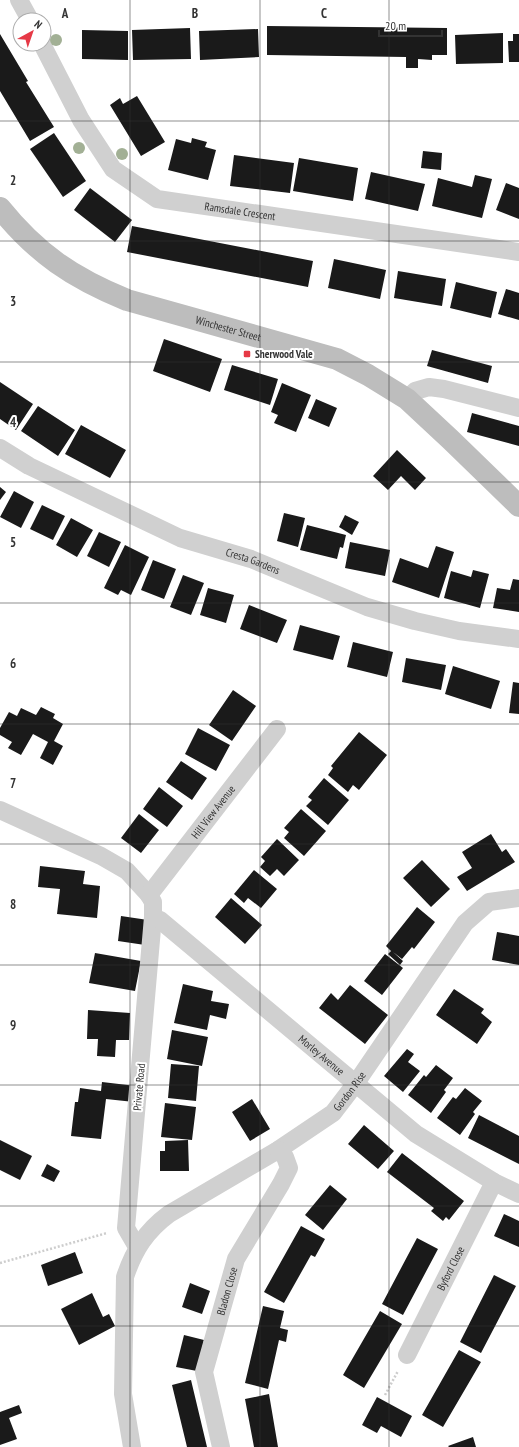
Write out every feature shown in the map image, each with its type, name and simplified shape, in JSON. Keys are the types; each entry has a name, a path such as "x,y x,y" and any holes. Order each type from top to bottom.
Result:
{"street":[{"path":"19,0 26,12"},
{"name":"Ramsdale Crescent","path":"46,52 81,120 113,169 157,199 519,252"},
{"name":"Winchester Street","path":"0,208 13,224 54,262 77,277 102,290 127,300 337,359 368,375 407,400"},
{"path":"519,408 444,389 429,387 416,392 407,400 519,506"},
{"name":"Cresta Gardens","path":"0,448 29,466 180,538 251,559 367,607 415,622 459,632 519,639"},
{"name":"Hill View Avenue","path":"149,895 277,729"},
{"name":"Private Road","path":"0,810 101,856 127,870 149,895 153,902 153,917 126,1228"},
{"name":"Gordon Rise","path":"137,1247 156,1223 169,1214 278,1150 333,1113 356,1083 465,923 489,902 519,898"},
{"name":"Morley Avenue","path":"153,917 160,920 416,1134 494,1182 519,1194"},
{"name":"Bladon Close","path":"221,1447 204,1372 236,1260 289,1168 285,1157 278,1150"},
{"name":"Byford Close","path":"407,1355 494,1182"},
{"path":"126,1228 137,1247 130,1261 125,1277 123,1394 132,1447"}],"path":[{"path":"0,1263 126,1228"},
{"path":"385,1395 407,1355"}],"building":[{"path":"267,26 447,28 447,55 432,55 432,60 418,59 418,68 406,68 406,57 267,55"},
{"path":"190,28 191,59 133,60 132,30"},
{"path":"258,29 259,57 200,60 199,31"},
{"path":"82,30 128,31 128,60 82,59"},
{"path":"503,33 503,63 456,64 455,35"},
{"path":"0,34 28,81 26,82 54,127 30,141 0,91"},
{"path":"513,34 519,34 519,62 509,62 508,41 513,41"},
{"path":"137,96 165,142 141,156 110,105 120,98 123,104"},
{"path":"54,133 86,181 63,197 30,149"},
{"path":"192,138 207,142 205,147 216,150 208,180 168,170 176,139 191,143"},
{"path":"423,151 442,153 441,170 421,168"},
{"path":"234,155 294,163 290,193 230,186"},
{"path":"299,158 358,168 353,201 293,191"},
{"path":"371,172 425,184 418,211 365,199"},
{"path":"475,175 492,179 482,218 432,206 438,178 472,187"},
{"path":"506,183 519,188 519,219 496,210"},
{"path":"90,188 132,220 115,242 74,210"},
{"path":"132,226 313,261 308,287 127,252"},
{"path":"334,259 386,270 380,299 328,288"},
{"path":"398,271 446,279 442,306 394,298"},
{"path":"456,282 497,292 491,318 450,308"},
{"path":"506,289 519,293 519,320 498,314"},
{"path":"164,339 222,359 210,392 153,371"},
{"path":"432,350 492,366 488,383 427,366"},
{"path":"232,365 278,379 270,405 224,390"},
{"path":"0,382 33,404 16,430 0,419"},
{"path":"282,383 311,395 296,432 274,423 278,415 271,412"},
{"path":"316,399 337,408 329,427 308,418"},
{"path":"38,406 75,430 58,456 21,431"},
{"path":"472,413 519,426 519,446 467,432"},
{"path":"81,425 126,450 110,478 65,454"},
{"path":"397,450 426,478 415,490 401,476 388,490 373,476"},
{"path":"0,487 6,492 0,500"},
{"path":"14,491 34,502 21,528 0,517"},
{"path":"42,505 65,516 53,540 30,529"},
{"path":"284,513 305,518 298,547 277,541"},
{"path":"345,515 359,522 352,535 339,527"},
{"path":"71,518 93,530 77,557 56,545"},
{"path":"307,525 346,535 343,548 340,547 337,559 300,550"},
{"path":"99,532 121,542 109,567 87,556"},
{"path":"350,542 390,550 385,576 345,568"},
{"path":"125,545 149,557 131,595 121,590 118,595 104,588"},
{"path":"436,546 454,552 439,598 392,582 400,558 428,568"},
{"path":"153,560 176,569 164,599 141,590"},
{"path":"473,570 489,574 480,608 444,598 451,571 471,577"},
{"path":"183,575 204,583 191,615 170,607"},
{"path":"513,579 519,580 519,612 493,608 497,588 510,590"},
{"path":"208,588 234,595 226,623 200,615"},
{"path":"249,605 287,620 277,643 240,629"},
{"path":"300,625 340,636 333,660 293,650"},
{"path":"353,642 393,652 387,677 347,667"},
{"path":"406,658 446,665 441,690 402,682"},
{"path":"453,666 500,681 491,709 445,694"},
{"path":"513,682 519,683 519,714 509,713"},
{"path":"233,690 256,706 232,741 209,725"},
{"path":"41,707 55,714 53,718 63,724 54,741 63,746 53,765 40,758 48,742 33,734 21,755 8,748 12,742 0,735 0,728 9,712 17,716 21,708 36,715"},
{"path":"198,728 230,745 216,771 185,754"},
{"path":"359,732 387,755 359,790 353,785 348,792 328,775 333,768 331,766"},
{"path":"181,761 207,778 192,800 166,782"},
{"path":"324,778 349,800 328,825 306,806 312,800 308,797"},
{"path":"159,787 183,806 167,827 143,809"},
{"path":"301,809 326,831 304,856 284,838 289,832 284,828"},
{"path":"139,814 159,830 141,853 121,838"},
{"path":"491,834 502,852 506,849 515,862 467,891 457,877 472,868 462,852"},
{"path":"277,839 299,860 284,876 277,869 270,876 260,867 265,861 261,857"},
{"path":"422,860 450,889 431,907 403,878"},
{"path":"40,866 85,871 83,884 100,886 97,918 57,914 60,889 38,887"},
{"path":"254,870 277,889 261,908 248,898 244,903 234,894"},
{"path":"231,898 262,925 245,944 215,917"},
{"path":"417,907 435,922 414,949 412,947 402,959 393,952 403,961 400,965 388,954 391,951 386,946"},
{"path":"121,916 148,920 145,945 118,941"},
{"path":"497,932 519,936 519,965 492,960"},
{"path":"95,953 141,961 135,991 89,983"},
{"path":"385,954 403,968 382,995 364,981"},
{"path":"183,984 213,991 211,1001 229,1004 226,1019 210,1015 207,1030 174,1023"},
{"path":"350,985 388,1015 365,1044 319,1008 331,993 338,1000"},
{"path":"454,989 484,1009 481,1013 492,1022 477,1044 436,1015"},
{"path":"88,1010 130,1013 129,1040 116,1040 115,1057 97,1056 98,1039 87,1039"},
{"path":"172,1030 208,1037 202,1066 167,1059"},
{"path":"407,1049 414,1054 408,1062 420,1071 403,1092 384,1076"},
{"path":"171,1064 199,1066 196,1101 168,1098"},
{"path":"436,1065 453,1078 444,1090 446,1092 431,1113 408,1095 424,1075 426,1077"},
{"path":"102,1082 136,1086 134,1102 106,1099 101,1139 71,1136 75,1102 78,1102 80,1088 101,1091"},
{"path":"465,1088 482,1101 473,1112 475,1114 460,1135 437,1118 453,1097 456,1099"},
{"path":"252,1099 270,1129 250,1141 232,1112"},
{"path":"165,1103 196,1107 192,1140 161,1137"},
{"path":"479,1115 519,1136 519,1164 468,1138"},
{"path":"364,1125 394,1151 378,1169 348,1144"},
{"path":"0,1140 32,1156 20,1180 0,1170"},
{"path":"188,1140 189,1171 160,1171 160,1151 165,1151 165,1141"},
{"path":"402,1153 464,1201 449,1220 446,1217 443,1221 431,1211 434,1208 387,1172"},
{"path":"47,1164 60,1171 54,1182 41,1176"},
{"path":"330,1185 347,1199 323,1230 305,1215"},
{"path":"504,1214 519,1221 519,1247 494,1236"},
{"path":"301,1226 325,1239 315,1257 311,1255 284,1303 264,1292"},
{"path":"417,1238 438,1249 403,1315 382,1304"},
{"path":"75,1252 83,1273 48,1286 41,1265"},
{"path":"494,1275 516,1286 481,1353 460,1342"},
{"path":"190,1283 210,1291 202,1314 182,1307"},
{"path":"92,1293 103,1317 109,1314 115,1326 79,1345 61,1309"},
{"path":"263,1306 284,1311 280,1328 288,1330 286,1342 279,1340 268,1389 245,1383"},
{"path":"380,1311 402,1324 364,1388 343,1375"},
{"path":"184,1335 204,1340 197,1371 176,1367"},
{"path":"459,1350 481,1362 443,1427 422,1415"},
{"path":"191,1380 207,1447 187,1447 172,1385"},
{"path":"269,1394 278,1447 254,1447 245,1399"},
{"path":"377,1397 412,1416 401,1437 381,1426 377,1433 362,1425"},
{"path":"19,1405 22,1413 9,1418 17,1439 0,1445 0,1412"},
{"path":"473,1437 476,1447 448,1446"}],"place":[{"name":"Sherwood Vale","path":"247,354"}]}
